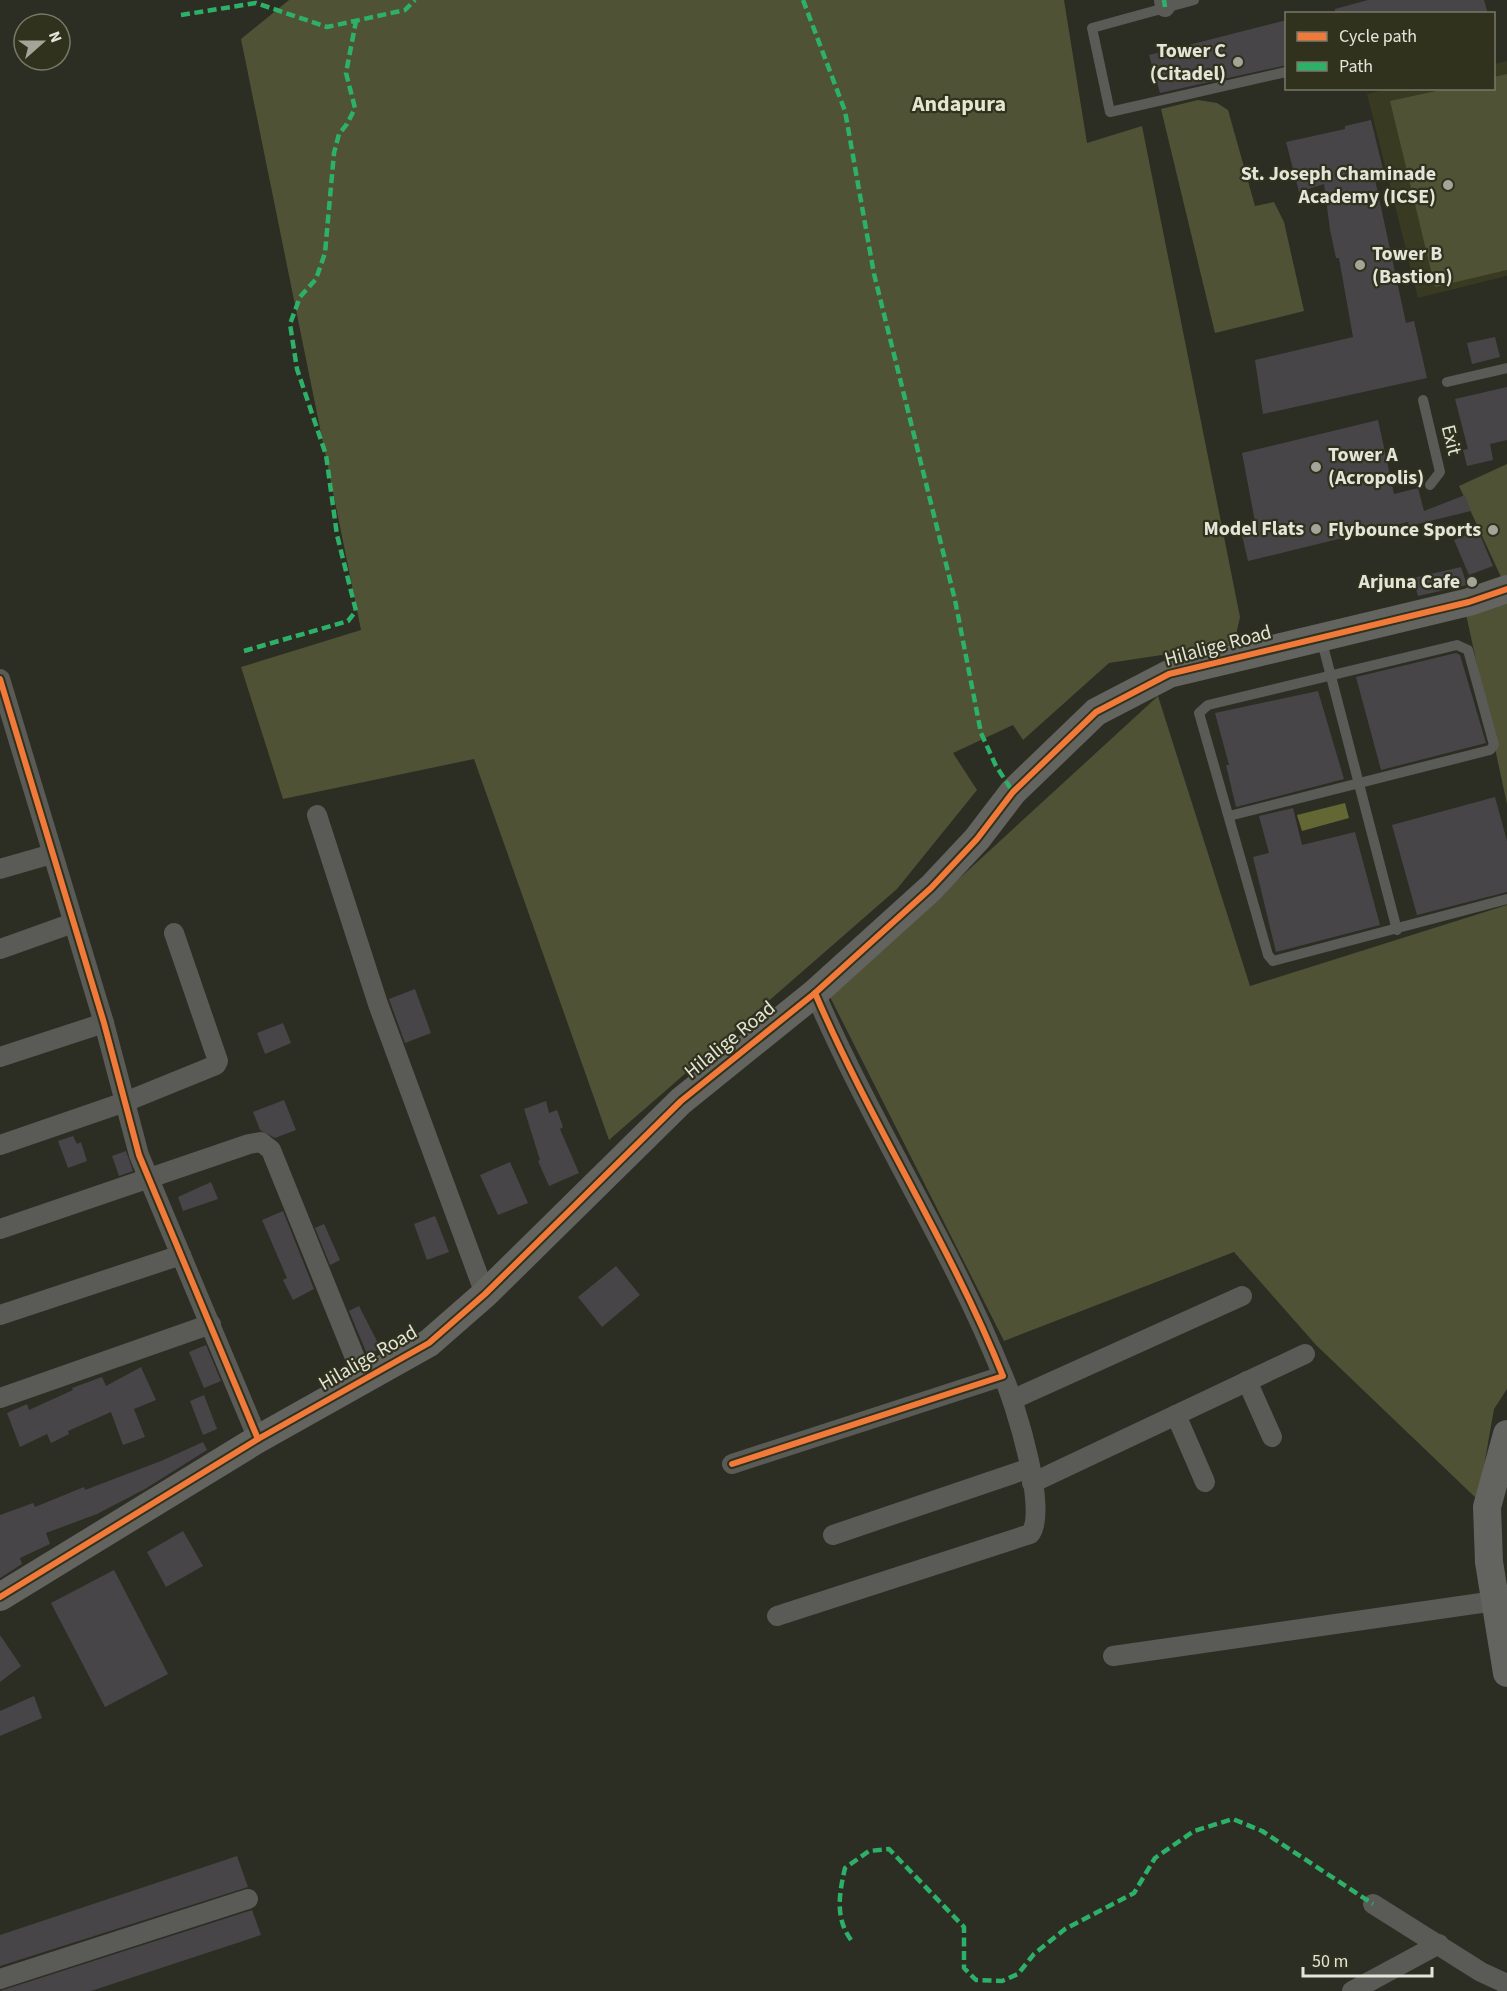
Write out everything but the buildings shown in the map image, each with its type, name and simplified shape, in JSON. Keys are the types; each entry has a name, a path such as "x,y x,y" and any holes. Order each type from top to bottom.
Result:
{"street":[{"name":"Hilalige Road","path":"0,1597 258,1439 429,1343 485,1294 681,1101 815,993 931,888 977,839 1012,792 1096,712 1169,674 1469,602 1507,589"},
{"path":"0,679 104,1023 139,1155 212,1324 258,1439"},
{"path":"317,815 378,1004 485,1294"},
{"path":"0,869 52,854"},
{"path":"0,949 73,923"},
{"path":"0,1145 125,1102 212,1068 218,1061 174,933"},
{"path":"777,1616 1030,1534 1037,1521 1031,1476 1014,1399 980,1320 836,1041 815,993"},
{"path":"0,1057 104,1023"},
{"path":"0,1229 249,1143 261,1142 271,1150 364,1380"},
{"path":"0,1315 181,1255"},
{"path":"1014,1399 1242,1296"},
{"path":"0,1398 212,1324"},
{"path":"833,1535 1031,1476 1176,1415 1305,1354"},
{"path":"732,1464 1003,1376"},
{"path":"1247,1381 1272,1437"},
{"path":"1176,1415 1205,1482"},
{"path":"1507,1434 1486,1507 1489,1562 1507,1674"},
{"path":"1113,1656 1495,1601"},
{"path":"0,1979 248,1899"},
{"path":"1373,1904 1481,1972 1507,1984"},
{"path":"1352,1991 1439,1944"}],"lane":[{"path":"1194,0 1164,4 1092,28 1110,112 1285,72"},
{"path":"1447,382 1507,368"},
{"name":"Exit","path":"1423,400 1440,472 1430,485"},
{"path":"1321,638 1396,930"},
{"path":"1229,816 1359,785 1490,750 1494,745 1468,650 1464,646 1457,645 1330,675 1202,708 1199,712 1268,955 1273,962 1507,899"}],"shaded area":[{"path":"289,0 1064,0 1087,143 1142,126 1240,617 1234,644 1109,663 1023,740 1013,725 953,753 977,790 897,889 609,1140 474,759 283,799 241,667 361,630 241,39"},
{"name":"St. Joseph Chaminade Academy (ICSE)","path":"1507,61 1507,276 1418,298 1367,94 1382,90 1495,90 1495,64"},
{"name":"St. Joseph Chaminade Academy (ICSE)","path":"1507,74 1507,270 1435,287 1390,101 1440,90 1495,90 1495,77"},
{"path":"1198,100 1217,103 1228,110 1255,206 1274,202 1284,222 1304,311 1215,333 1161,109"},
{"name":"Flybounce Sports","path":"1507,464 1507,575 1501,577 1459,486"},
{"path":"1507,600 1507,804 1466,614"},
{"path":"1158,696 1250,986 1507,905 1507,1389 1494,1409 1478,1500 1316,1345 1234,1252 1004,1341 830,997"},
{"path":"1345,803 1349,818 1302,831 1297,815"}],"marked path":[{"path":"181,15 256,3 327,27 405,10 415,0"},
{"path":"803,0 845,111 874,274 955,600 981,733 996,766 1013,792"},
{"path":"1164,0 1165,7"},
{"path":"244,651 348,621 356,611 337,535 326,455 297,369 290,324 300,297 316,279 325,253 334,153 339,134 355,108 346,73 356,21"},
{"path":"851,1940 840,1914 840,1896 845,1868 869,1851 889,1849 964,1927 964,1968 976,1980 1002,1981 1018,1974 1034,1954 1065,1929 1134,1893 1155,1858 1194,1831 1233,1819 1262,1831 1373,1904"}],"cycle path":[{"path":"0,1597 258,1439 429,1343 485,1294 681,1101 815,993 931,888 977,839 1013,792 1096,712 1169,674 1469,602 1507,589"},
{"path":"0,679 104,1023 139,1155 258,1439"},
{"path":"732,1464 1003,1376 959,1279 861,1090 815,993"}],"place":[{"name":"Tower C (Citadel)","path":"1238,62"},
{"name":"St. Joseph Chaminade Academy (ICSE)","path":"1448,185"},
{"name":"Tower B (Bastion)","path":"1360,265"},
{"name":"Tower A (Acropolis)","path":"1316,467"},
{"name":"Model Flats","path":"1316,529"},
{"name":"Flybounce Sports","path":"1493,530"},
{"name":"Arjuna Cafe","path":"1472,582"}],"district":[{"name":"Andapura","path":"959,104"}]}
